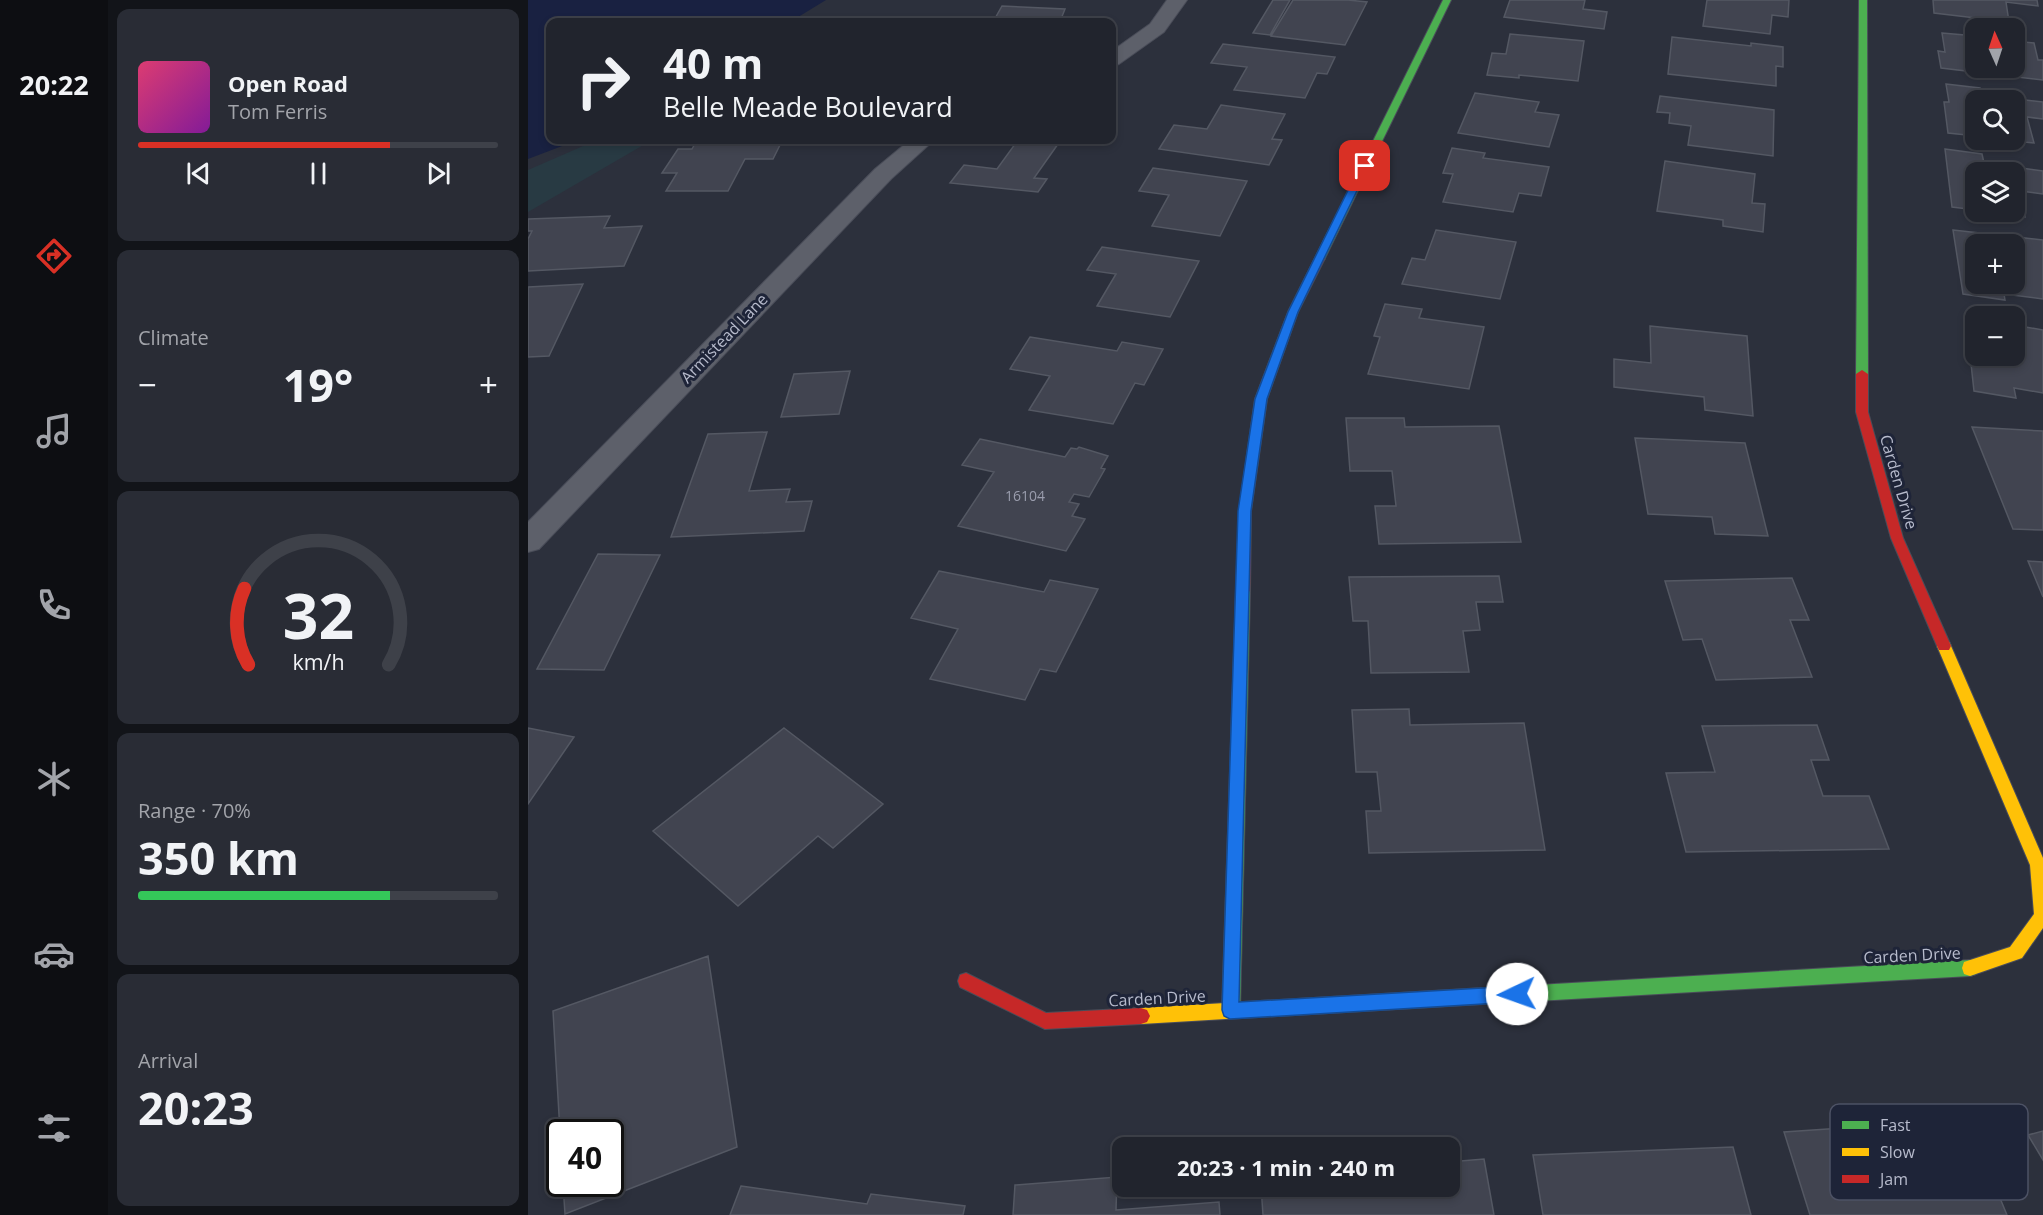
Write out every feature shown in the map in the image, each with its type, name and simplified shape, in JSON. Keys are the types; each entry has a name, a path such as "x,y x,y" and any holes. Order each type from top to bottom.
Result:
{"street":[{"path":"1116,57 1157,28 1177,0"},
{"path":"1230,1010 1245,511 1261,399 1293,312 1447,0"},
{"name":"Carden Drive","path":"966,981 1045,1021 1971,968 2016,953 2042,916 2038,865 1897,537 1862,412 1863,0"},
{"name":"Armistead Lane","path":"528,541 883,174 918,144"}],"shaded area":[{"path":"588,144 645,144 528,212 528,170"}],"water":[{"path":"528,0 826,0 797,18 546,18 546,144 567,144 528,159"}],"building":[{"path":"1273,0 1290,0 1270,35 1253,33"},
{"path":"1293,0 1367,2 1345,45 1271,36"},
{"path":"1510,0 1585,0 1583,9 1607,12 1604,29 1504,17"},
{"path":"1707,0 1789,0 1788,17 1772,15 1770,34 1703,26"},
{"path":"1933,0 2037,0 2038,6 2006,2 2008,18 1976,18 1934,13"},
{"path":"1002,6 1065,9 1061,18 995,18"},
{"path":"1942,33 1965,35 1965,71 1941,68 1938,51 1945,52"},
{"path":"1510,34 1584,41 1578,81 1519,75 1519,78 1487,75 1492,53 1506,54"},
{"path":"1672,37 1751,46 1751,43 1783,47 1783,67 1776,66 1776,86 1668,74"},
{"path":"2025,42 2034,43 2038,60 2043,60 2043,80 2025,78"},
{"path":"1223,44 1335,57 1327,74 1317,73 1305,98 1234,90 1247,67 1211,63"},
{"path":"1946,84 1980,88 1980,90 1965,90 1965,135 1948,133 1944,102 1949,102"},
{"path":"1475,93 1539,102 1535,112 1559,115 1549,147 1458,133"},
{"path":"1660,96 1774,110 1773,156 1688,145 1691,126 1669,123 1670,113 1657,112"},
{"path":"2025,100 2043,102 2043,119 2027,117 2034,143 2025,142"},
{"path":"1221,105 1285,114 1272,139 1282,140 1269,165 1159,149 1174,125 1207,129"},
{"path":"695,144 780,144 773,159 745,159 728,191 666,191 677,173 662,173 678,149 692,149"},
{"path":"1015,144 1058,144 1034,178 1047,179 1038,192 950,183 964,165 997,169"},
{"path":"1452,148 1485,153 1483,158 1549,167 1541,196 1519,193 1513,212 1443,202 1453,174 1443,173"},
{"path":"1945,149 1982,154 1984,162 1965,162 1965,209 1952,207"},
{"path":"1665,161 1755,174 1752,203 1765,204 1763,232 1723,226 1723,220 1657,211"},
{"path":"1153,168 1247,181 1220,236 1152,226 1169,195 1139,191"},
{"path":"2025,169 2043,171 2043,194 2025,192"},
{"path":"610,216 604,228 642,226 624,266 528,271 528,239 532,231 528,231 528,219"},
{"path":"1436,230 1516,242 1500,299 1402,284 1412,258 1425,260"},
{"path":"1953,230 1989,234 1965,234 1965,294 2004,294 2005,300 1963,294"},
{"path":"2025,238 2043,240 2043,299 2004,294 2025,294"},
{"path":"1102,247 1199,261 1170,317 1097,306 1116,274 1087,270"},
{"path":"583,284 549,356 528,357 528,287"},
{"path":"1385,304 1422,309 1419,318 1484,327 1469,389 1368,374 1380,337 1374,336"},
{"path":"1650,326 1747,336 1753,416 1705,410 1704,397 1614,387 1614,359 1651,363"},
{"path":"2025,327 2043,330 2043,393 2014,388 2016,398 1974,391 1971,366 2025,366"},
{"path":"1030,337 1117,351 1122,342 1163,349 1144,385 1135,383 1113,424 1029,410 1050,376 1010,369"},
{"path":"850,371 839,414 781,417 794,374"},
{"path":"1346,418 1404,418 1405,427 1499,426 1521,542 1379,544 1375,506 1396,506 1392,471 1350,471"},
{"path":"1972,427 2043,431 2043,530 2013,529"},
{"path":"767,432 749,491 790,489 786,502 812,501 804,531 671,537 708,434"},
{"path":"1635,438 1745,443 1768,536 1715,534 1712,517 1648,514"},
{"path":"980,439 1065,457 1071,448 1079,447 1108,456 1101,468 1105,469 1089,497 1074,494 1069,502 1079,504 1072,516 1085,519 1066,551 958,526 994,472 962,465"},
{"path":"598,554 660,555 604,670 537,669"},
{"path":"2028,561 2043,562 2043,597"},
{"path":"939,571 1044,592 1050,580 1098,589 1056,672 1040,669 1025,700 930,679 958,629 911,618"},
{"path":"1499,576 1503,602 1476,602 1480,630 1463,631 1469,672 1371,673 1368,621 1353,621 1349,577"},
{"path":"1792,578 1809,620 1790,620 1812,677 1716,680 1702,639 1683,640 1665,581"},
{"path":"1409,709 1410,725 1524,723 1545,850 1369,853 1366,811 1381,811 1377,772 1356,772 1352,710"},
{"path":"1817,725 1829,760 1811,760 1823,796 1869,796 1889,849 1686,852 1666,773 1715,772 1702,726"},
{"path":"528,728 574,737 528,804"},
{"path":"784,728 883,804 833,848 818,836 738,906 653,831"},
{"path":"708,956 737,1147 624,1191 624,1119 559,1119 553,1011"},
{"path":"1830,1129 1830,1200 2001,1200 2007,1215 1810,1215 1784,1132"},
{"path":"2043,1131 2043,1160 2028,1135"},
{"path":"1733,1147 1751,1215 1543,1215 1533,1155"},
{"path":"1484,1159 1494,1215 1263,1215 1262,1197 1460,1197 1460,1161"},
{"path":"1112,1177 1112,1197 1116,1197 1116,1210 1219,1202 1220,1215 1013,1215 1015,1185"},
{"path":"741,1186 867,1204 871,1194 965,1206 963,1215 730,1215"},
{"path":"564,1197 609,1197 565,1214"}],"traffic: fast":[{"path":"1320,258 1447,0"},
{"path":"1862,374 1863,0"},
{"path":"1231,1010 1243,591"},
{"path":"1398,1001 1970,968"}],"traffic: slow":[{"path":"1944,646 2038,865 2042,916 2016,953 1970,968"},
{"path":"1141,1016 1398,1001"}],"traffic: jam":[{"path":"1243,591 1245,511 1261,399 1293,312 1320,258"},
{"path":"1862,374 1862,412 1897,538 1944,646"},
{"path":"966,981 1045,1021 1141,1016"}],"route":[{"path":"1365,166 1293,312 1261,399 1245,511 1230,1010 1517,994"}]}
